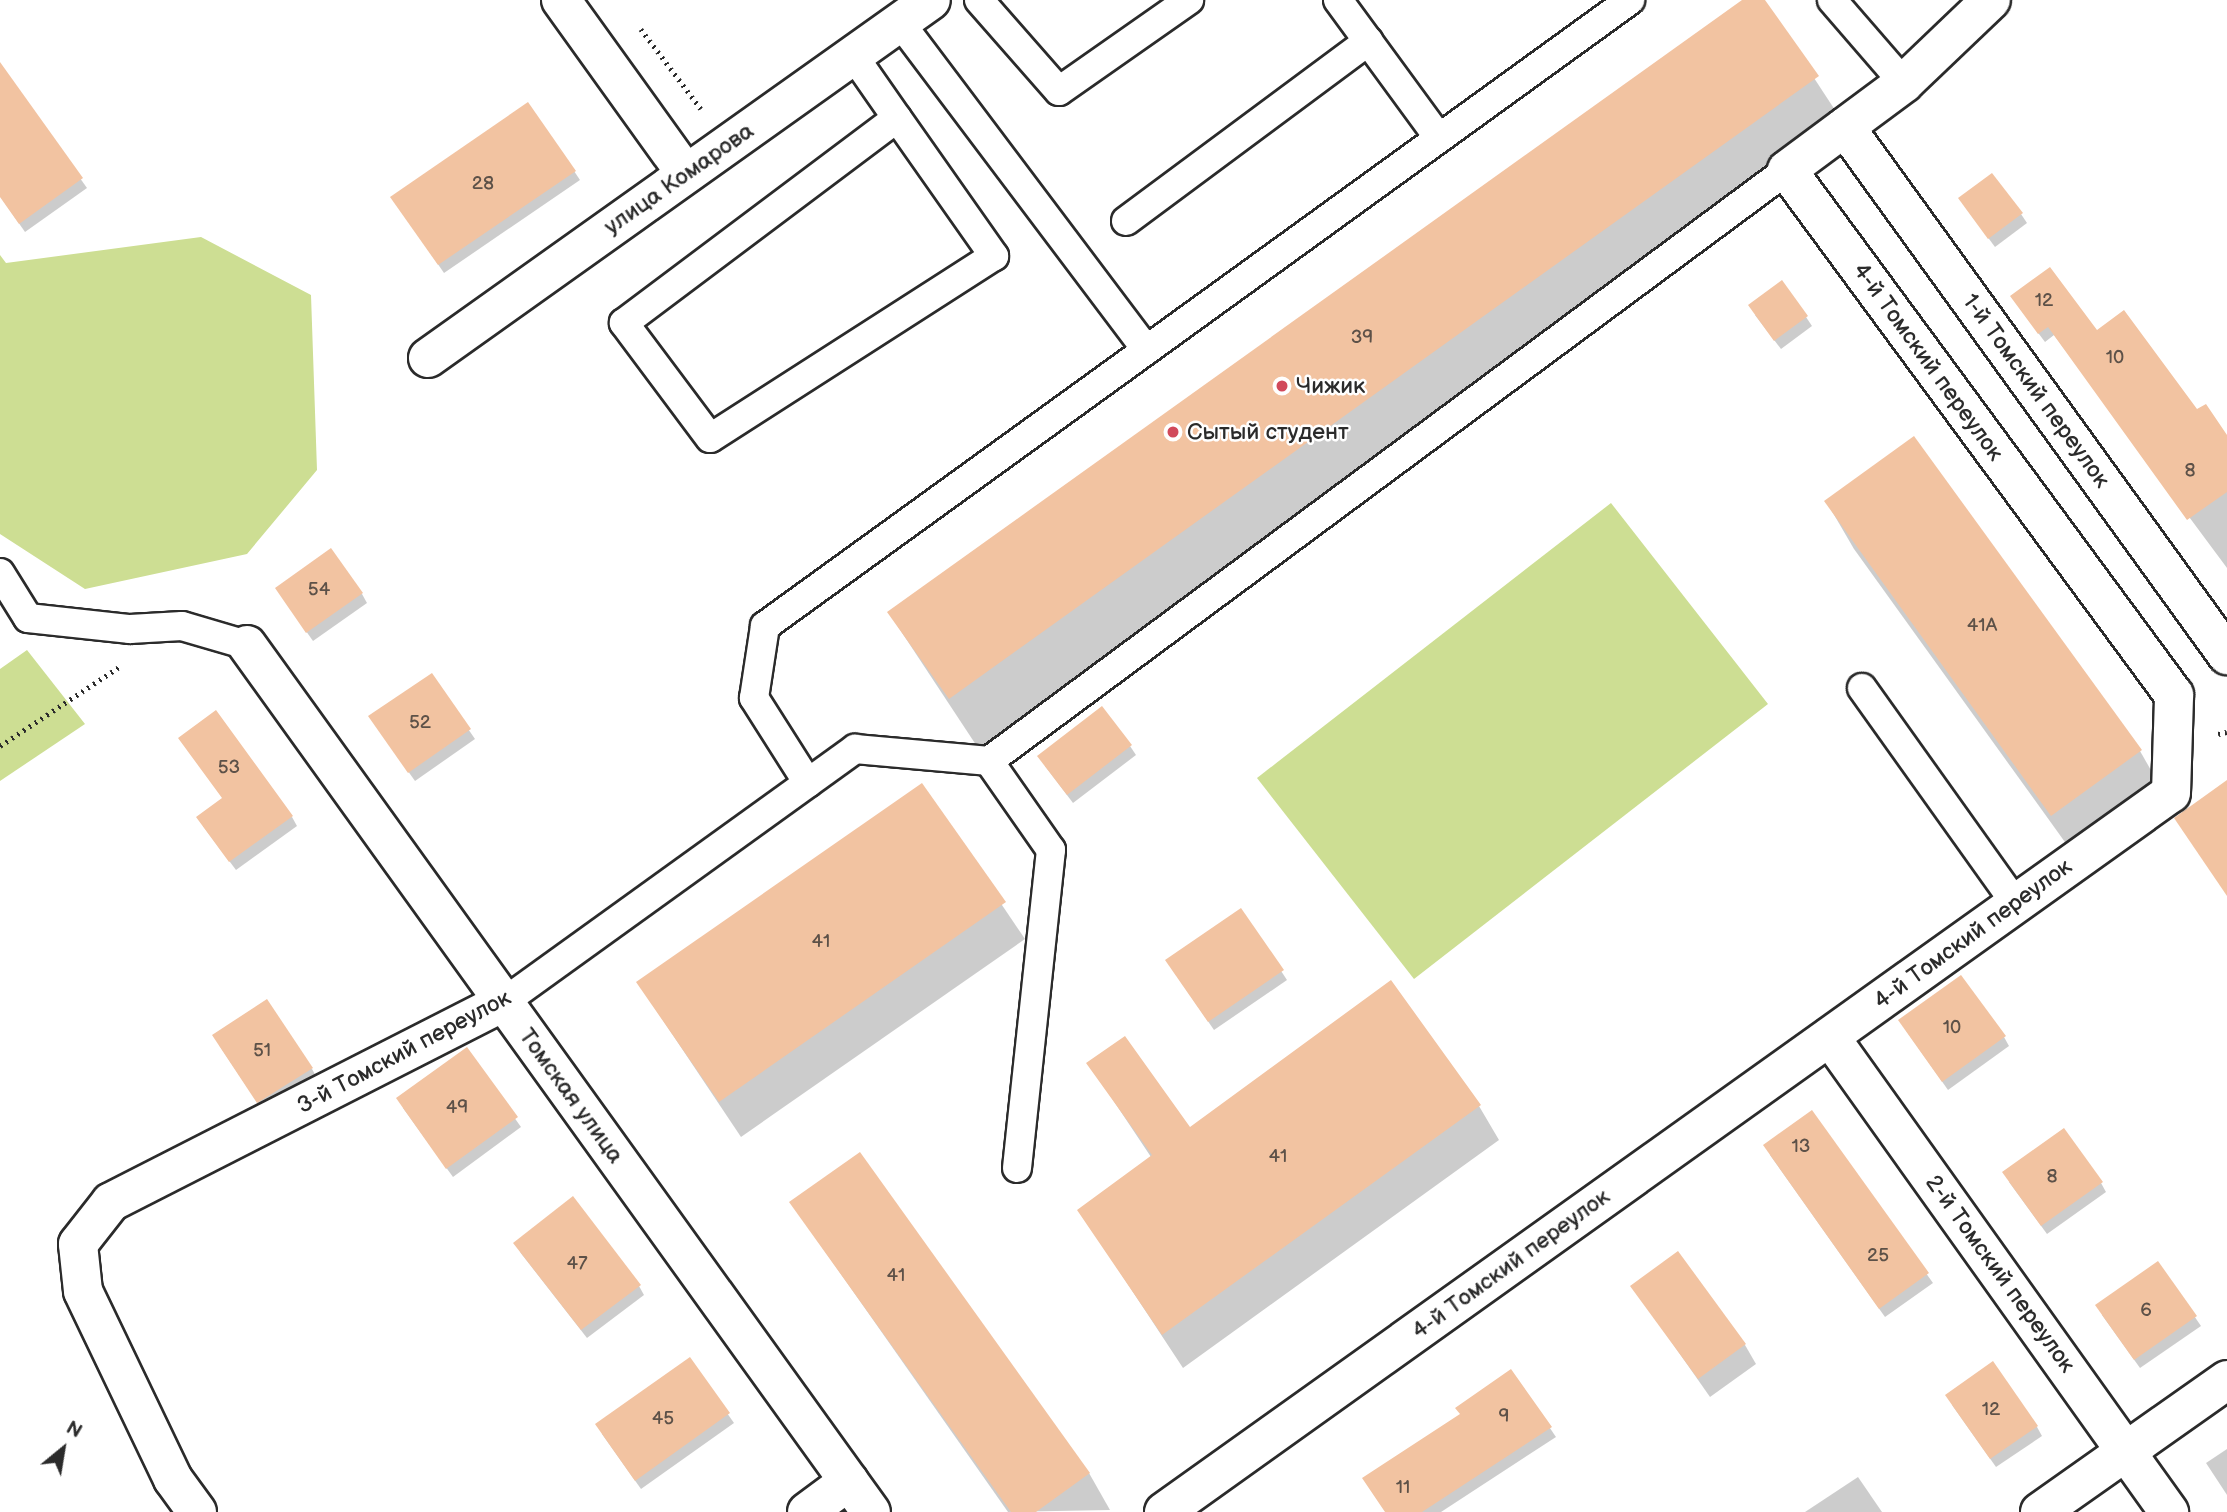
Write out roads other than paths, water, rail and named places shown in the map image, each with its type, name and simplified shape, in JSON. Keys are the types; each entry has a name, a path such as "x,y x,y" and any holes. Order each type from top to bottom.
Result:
{"street":[{"path":"561,0 686,174"},
{"path":"1787,170 1904,83 1991,0"},
{"name":"улица Комарова","path":"428,358 853,55 911,8"},
{"name":"1-й Томский переулок","path":"1845,127 2227,656"},
{"name":"4-й Томский переулок","path":"1164,1512 2171,793 2174,695 1787,170"},
{"name":"Томская улица","path":"247,645 871,1512"},
{"name":"3-й Томский переулок","path":"197,1512 173,1479 83,1291 78,1244 111,1202 504,1002"},
{"name":"2-й Томский переулок","path":"1830,1037 2169,1512"},
{"path":"2040,1512 2227,1380"},
{"path":"807,1512 849,1481"}],"lane":[{"path":"979,0 1059,91 1189,0"},
{"path":"1338,0 1439,138"},
{"path":"808,783 754,698 765,626 1630,0"},
{"path":"1832,0 1904,83"},
{"path":"911,8 1147,350"},
{"path":"1126,221 1368,41"},
{"path":"853,55 994,256 710,438 624,323 897,118"},
{"path":"1017,1168 1051,850 989,761 1787,170"},
{"path":"0,573 28,618 130,629 182,626 247,645"},
{"path":"1861,688 2016,904"},
{"name":"3-й Томский переулок","path":"504,1002 855,749 989,761"}],"place":[{"name":"Чижик","path":"1282,386"},
{"name":"Сытый студент","path":"1173,432"}]}
